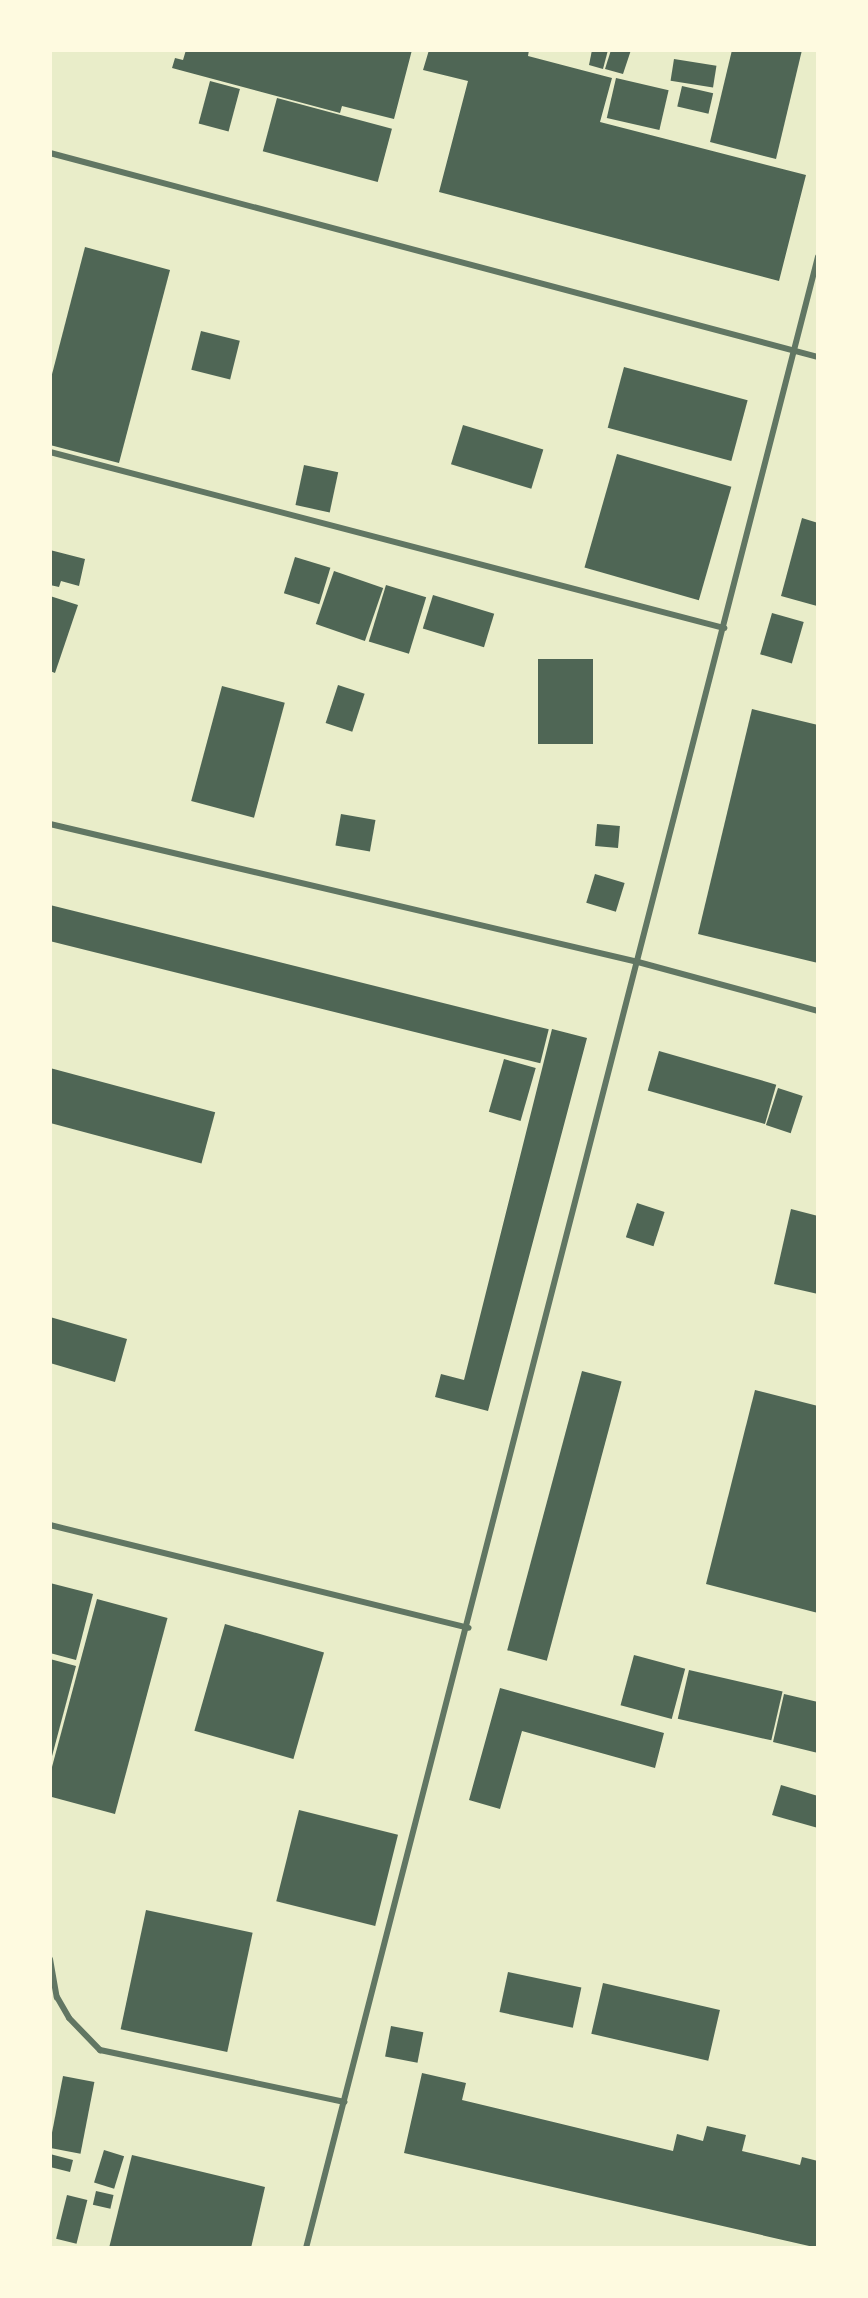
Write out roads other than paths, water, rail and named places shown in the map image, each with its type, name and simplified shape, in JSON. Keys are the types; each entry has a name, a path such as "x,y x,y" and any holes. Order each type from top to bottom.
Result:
{"lane":[{"path":"50,153 818,357"},
{"path":"306,2248 469,1628 818,257"},
{"path":"50,452 724,628"},
{"path":"50,824 638,962 818,1011"},
{"path":"50,1525 469,1628"},
{"path":"50,1959 63,2008 80,2033 100,2050 345,2102"}]}
